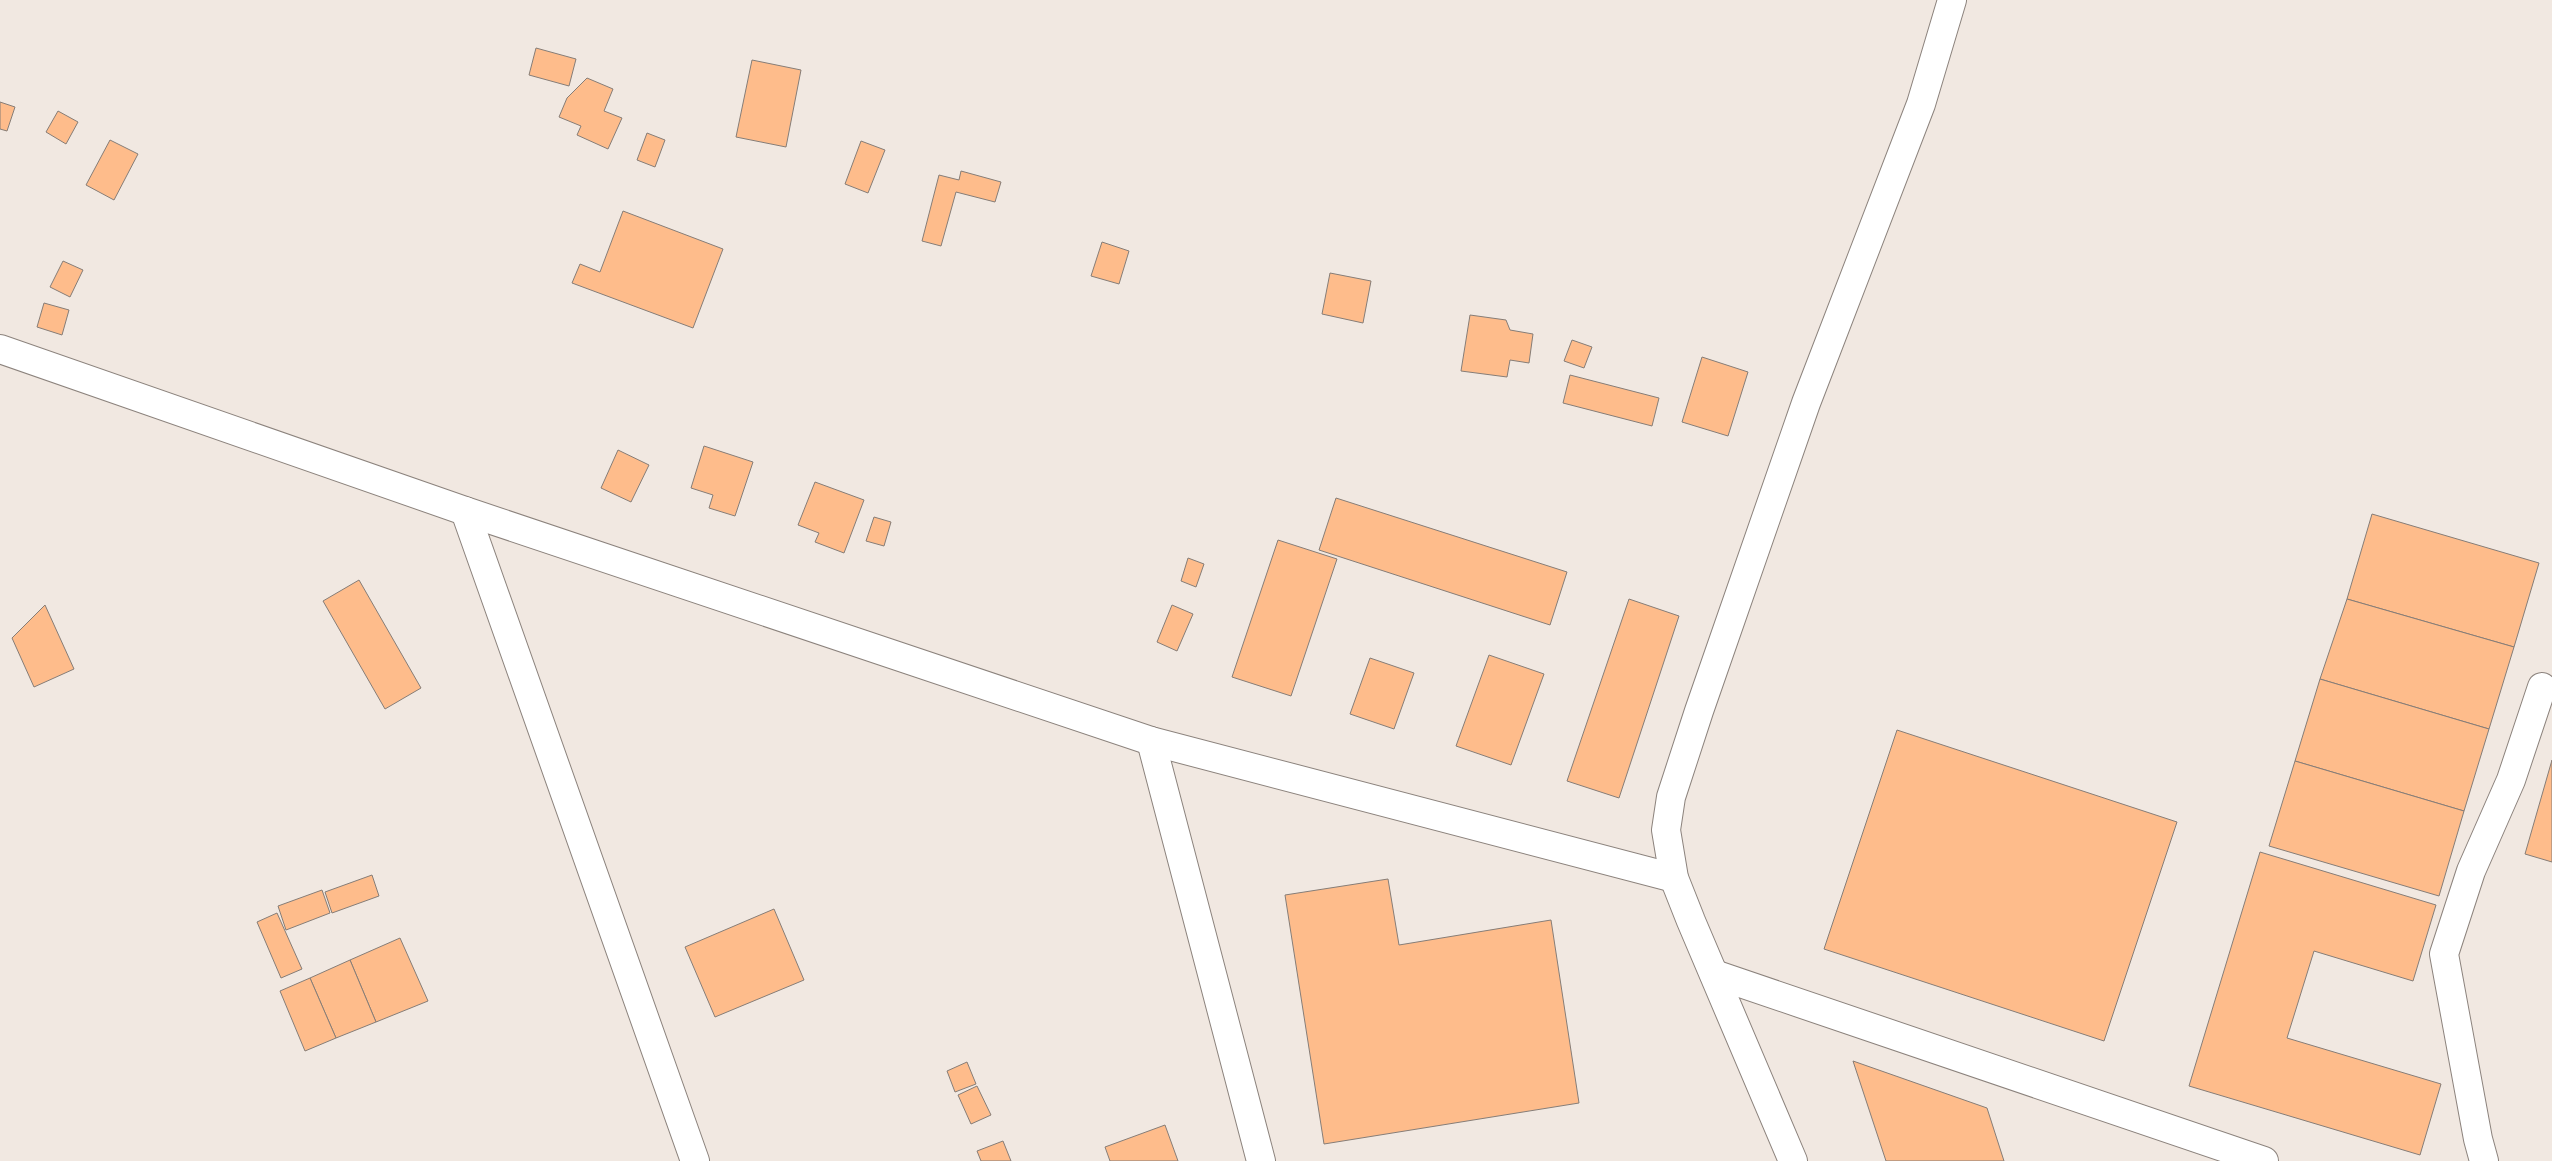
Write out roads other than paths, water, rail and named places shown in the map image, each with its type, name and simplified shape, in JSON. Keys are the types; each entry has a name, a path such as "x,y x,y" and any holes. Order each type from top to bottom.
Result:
{"street":[{"path":"1793,1161 1674,878 1666,830 1671,798 1806,403 1922,104 1952,0"},
{"path":"0,349 465,510 1151,741 1674,878"},
{"path":"465,510 696,1161"},
{"path":"2484,1161 2478,1139 2444,954 2471,872 2510,780 2542,687"},
{"path":"1151,741 1261,1161"},
{"path":"1714,974 2264,1161"}]}
